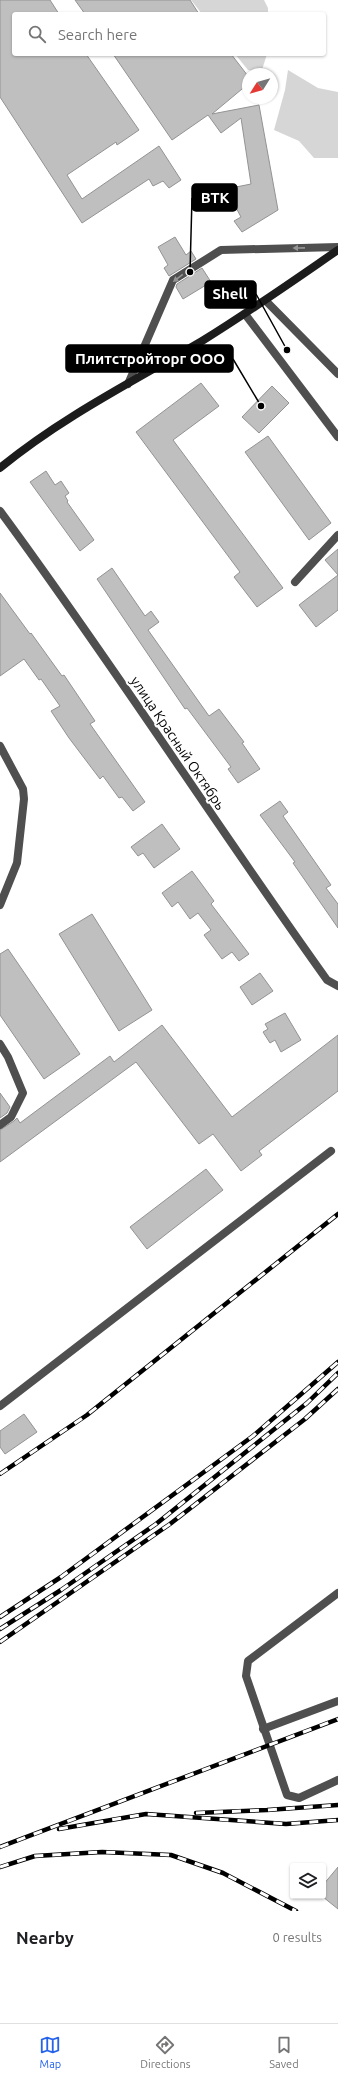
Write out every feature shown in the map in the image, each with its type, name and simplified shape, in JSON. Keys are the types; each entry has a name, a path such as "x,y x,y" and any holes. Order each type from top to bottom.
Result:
{"main road":[{"path":"0,468 17,454 70,418 266,301 338,248"}],"street":[{"path":"128,384 173,280 220,250 338,248"},
{"path":"266,301 338,374"},
{"path":"245,314 338,437"},
{"name":"улица Красный Октябрь","path":"0,511 50,579 250,872 313,961 327,980 338,986"},
{"path":"295,582 338,535"},
{"path":"0,746 23,789 24,799 17,863 0,905"},
{"path":"0,1044 8,1057 23,1093 11,1118 0,1126"},
{"path":"0,1406 331,1151"},
{"path":"338,1593 248,1661 246,1676 263,1730 271,1744 287,1795 299,1798 338,1780"},
{"path":"263,1730 338,1700"}],"shaded area":[{"path":"191,0 264,0 268,8 268,12 200,12"},
{"path":"237,56 266,56 263,68 246,68"},
{"path":"288,70 318,88 338,92 338,158 314,158 299,141 274,130 285,90"}],"building":[{"path":"0,0 50,0 58,12 12,12 12,56 87,56 139,130 117,145 116,142 67,175 82,199 159,146 181,180 169,188 163,181 153,186 149,179 82,223 0,97"},
{"path":"75,0 190,0 198,12 84,12"},
{"path":"114,56 233,56 242,68 242,89 212,114 259,105 278,210 242,232 234,221 241,217 226,189 251,184 241,118 221,133 208,115 172,140"},
{"path":"175,237 186,255 191,251 196,259 169,276 164,268 168,265 158,247"},
{"path":"202,268 211,282 183,299 176,287 177,284"},
{"path":"201,383 219,406 173,440 283,588 257,607 234,577 240,572 136,432"},
{"path":"272,386 289,403 259,433 242,417"},
{"path":"268,436 331,523 309,540 245,452"},
{"path":"46,471 55,485 61,481 69,493 65,496 68,501 67,502 94,540 80,551 30,482"},
{"path":"338,549 338,575 325,560"},
{"path":"112,568 145,616 151,611 159,622 148,630 209,716 219,709 244,742 242,743 260,769 238,783 228,769 231,767 187,708 185,709 97,579"},
{"path":"338,575 338,610 316,627 299,605"},
{"path":"0,593 62,676 64,675 95,721 90,724 145,802 133,811 122,797 119,798 103,776 100,779 69,738 51,711 60,706 41,679 39,680 24,659 0,676"},
{"path":"280,801 288,812 283,816 331,885 326,888 338,904 338,928 293,863 295,862 260,815"},
{"path":"162,824 180,849 154,868 143,853 138,856 131,847"},
{"path":"192,871 214,901 211,904 249,954 239,961 232,952 222,959 204,935 211,930 198,913 190,919 178,902 172,907 162,893"},
{"path":"92,914 152,1010 119,1031 59,934"},
{"path":"8,949 80,1054 44,1079 0,1015 0,954"},
{"path":"260,973 273,991 252,1005 240,987"},
{"path":"285,1013 301,1040 281,1052 275,1040 270,1043 263,1032 268,1029 265,1024"},
{"path":"162,1025 232,1117 338,1035 338,1091 259,1151 262,1155 241,1171 213,1134 199,1144 136,1062 0,1162 0,1130 17,1118 20,1123 110,1056 114,1062"},
{"path":"0,1093 10,1107 7,1113 0,1118"},
{"path":"206,1169 223,1190 147,1249 130,1227"},
{"path":"24,1414 37,1432 5,1454 0,1447 0,1431"},
{"path":"338,1867 338,1909 326,1899 326,1881"}],"railway":[{"path":"0,1474 87,1415 338,1214"},
{"path":"0,1617 61,1577 253,1436 338,1362"},
{"path":"0,1629 61,1590 156,1524 307,1403 338,1373"},
{"path":"0,1642 170,1524 305,1419 338,1389"},
{"path":"0,1847 338,1719"},
{"path":"196,1813 338,1805"},
{"path":"59,1829 146,1814 286,1824 338,1820"},
{"path":"0,1867 35,1856 102,1852 171,1855 223,1873 296,1911"}],"place":[{"name":"ВТК","path":"190,272"},
{"name":"Shell","path":"287,350"},
{"name":"Плитстройторг ООО","path":"261,406"}]}
